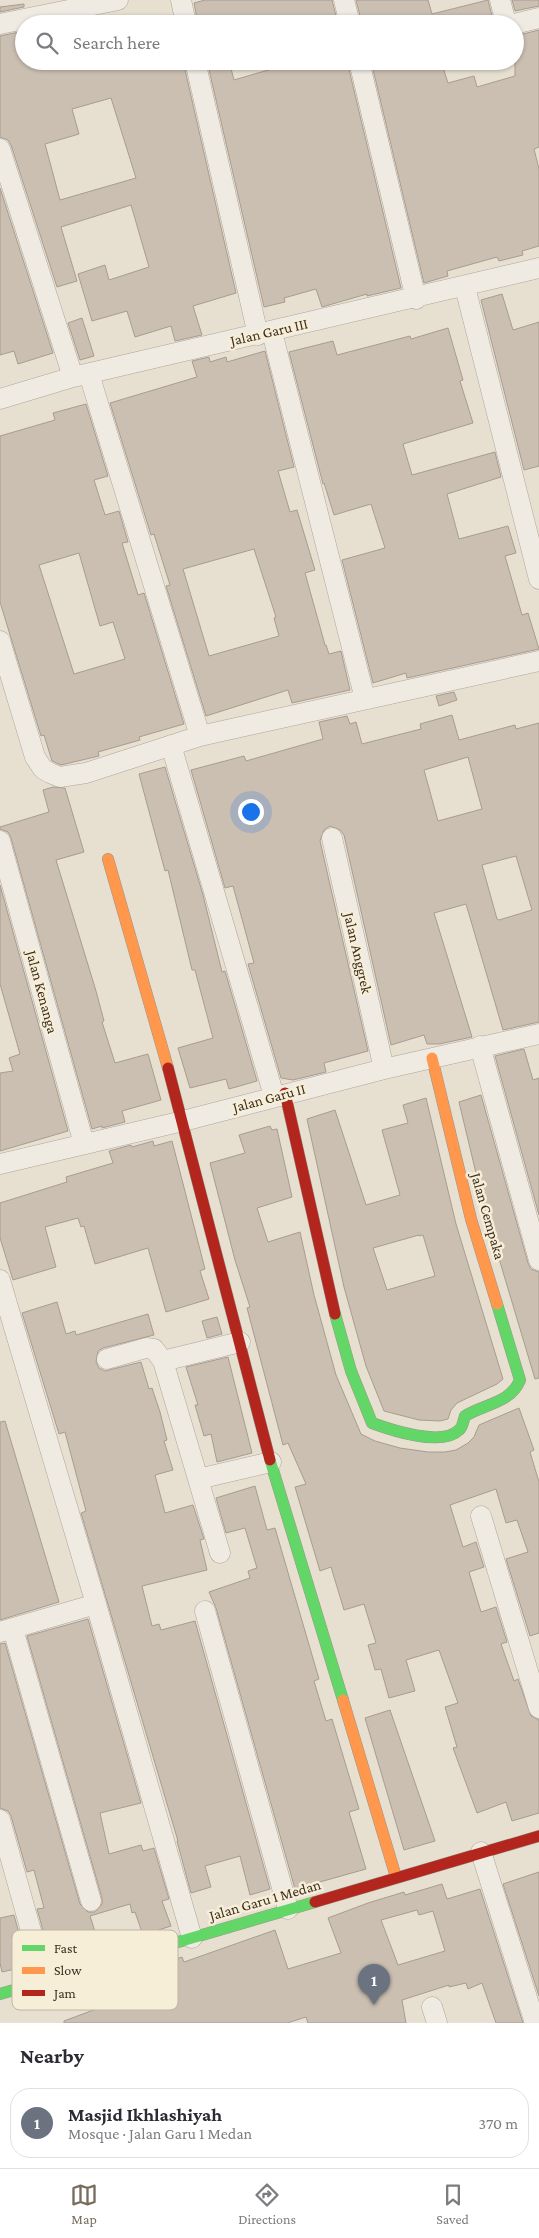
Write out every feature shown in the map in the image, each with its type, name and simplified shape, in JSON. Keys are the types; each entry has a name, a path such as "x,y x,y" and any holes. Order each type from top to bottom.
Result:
{"street":[{"path":"44,15 118,0"},
{"path":"181,0 184,15"},
{"path":"344,0 348,15"},
{"path":"500,0 503,15"},
{"path":"524,22 539,18"},
{"path":"0,24 15,21"},
{"path":"197,70 265,333 365,700"},
{"path":"361,70 416,299"},
{"path":"0,149 81,376 200,736"},
{"name":"Jalan Garu III","path":"0,399 81,376 416,299 539,268"},
{"path":"466,287 539,579"},
{"path":"0,641 35,757 43,769 60,776 86,772 200,736 539,661"},
{"path":"171,745 279,1095"},
{"name":"Jalan Anggrek","path":"332,838 384,1069"},
{"name":"Jalan Kenanga","path":"0,842 84,1144"},
{"path":"108,859 183,1121 271,1462 396,1878"},
{"name":"Jalan Garu II","path":"0,1164 183,1121 384,1069 539,1034"},
{"path":"480,1046 539,1260"},
{"name":"Jalan Cempaka","path":"279,1095 351,1371 372,1423 412,1435 436,1437 455,1433 462,1426 465,1416 512,1394 519,1385 520,1380 471,1219 432,1058"},
{"path":"0,1280 192,1938"},
{"path":"164,1361 240,1342"},
{"path":"107,1359 146,1348 154,1349 164,1361 220,1553"},
{"path":"198,1479 271,1462"},
{"path":"481,1516 539,1708"},
{"path":"90,1901 6,1631 96,1604"},
{"path":"205,1612 288,1909"},
{"path":"0,1820 31,1930"},
{"name":"Jalan Garu 1 Medan","path":"178,1942 539,1836"},
{"path":"481,1852 535,2023"}],"building":[{"path":"205,0 332,0 336,15 196,15 194,3"},
{"path":"356,0 428,0 432,14 488,0 492,15 360,15"},
{"path":"512,0 539,0 539,6 515,11"},
{"path":"24,4 24,7 0,12 0,7"},
{"path":"539,30 539,147 534,149 539,169 539,246 522,251 523,255 499,261 497,257 447,271 448,276 424,283 373,70 444,70 448,83 474,76 477,87 515,76 515,70 524,70 524,34"},
{"path":"15,33 15,70 185,70 236,293 193,306 202,335 175,341 171,326 135,337 127,311 92,321 78,274 105,265 109,280 149,267 131,205 61,227 77,281 57,287 11,145 8,140 0,137 0,36","holes":["111,98 136,178 60,200 45,144 79,134 72,109"]},
{"path":"209,70 231,70 234,80 268,70 349,70 401,288 367,296 367,294 322,307 316,289 284,298 285,302 264,307"},
{"path":"0,188 53,353 18,364 14,351 0,355"},
{"path":"502,294 513,330 539,322 539,466 524,470 481,300"},
{"path":"82,318 94,356 80,360 68,323"},
{"path":"448,328 463,380 460,381 473,423 403,444 412,475 495,452 501,477 447,494 459,539 508,526 516,553 505,556 522,615 528,613 539,649 407,678 406,673 373,683 342,560 385,548 371,504 334,515 323,484 289,352 333,341 337,355 410,336 411,339"},
{"path":"265,351 294,467 278,471 290,512 297,510 315,570 305,573 325,645 329,654 341,651 350,690 292,703 288,690 206,716 166,586 170,585 154,534 151,535 110,403 197,377 192,361 209,357 210,362 226,357 227,362","holes":["254,549 276,617 274,618 279,636 209,656 183,569"]},
{"path":"86,404 108,476 94,480 105,515 119,511 128,542 122,543 138,595 144,593 184,724 139,737 140,740 98,752 99,756 61,765 52,761 44,735 41,736 0,602 0,436 55,420 53,413","holes":["79,553 100,626 113,622 125,659 74,674 39,565"]},
{"path":"454,692 457,700 439,706 436,696"},
{"path":"452,715 459,740 515,725 516,729 539,723 539,1022 503,1030 466,904 434,913 472,1037 439,1044 427,1044 424,1035 391,1045 344,835 340,830 330,826 324,830 320,841 368,1051 324,1063 326,1072 293,1080 281,1078 248,964 254,963 233,886 225,888 191,770 244,756 246,761 323,739 319,722 347,716 350,724 356,722 362,744 421,729 420,724","holes":["468,757 482,809 438,821 424,770","516,856 532,910 499,920 497,919 482,865"]},
{"path":"165,767 203,895 222,972 225,971 257,1081 229,1089 226,1079 190,1088 178,1048 213,1038 195,970 192,970 168,870 165,871 139,774"},
{"path":"53,787 65,788 84,852 56,860 96,991 104,1021 102,1022 115,1063 148,1054 161,1100 122,1111 125,1122 102,1128 102,1126 92,1129 11,838 8,832 0,829 0,827 49,812 43,790"},
{"path":"0,885 68,1131 0,1151 0,1073 13,1071 9,1058 20,1054 0,984"},
{"path":"524,1049 533,1080 539,1078 539,1215 495,1056"},
{"path":"481,1095 528,1263 531,1269 539,1272 539,1378 535,1379 486,1215 459,1102"},
{"path":"426,1098 456,1224 503,1379 497,1384 457,1403 451,1410 448,1419 440,1421 419,1420 384,1411 366,1366 344,1287 307,1119 335,1110 366,1205 400,1195 382,1130 408,1123 403,1105","holes":["423,1235 435,1276 387,1290 373,1248"]},
{"path":"270,1126 272,1130 277,1129 292,1197 257,1208 268,1242 300,1232 314,1295 336,1375 361,1434 375,1441 400,1448 428,1452 445,1452 456,1450 468,1443 474,1437 479,1425 519,1408 534,1450 530,1452 539,1482 539,1633 530,1636 506,1559 528,1552 517,1520 506,1523 496,1489 450,1505 463,1547 476,1542 484,1567 469,1572 481,1612 496,1607 507,1642 501,1644 514,1681 518,1679 531,1716 539,1720 539,1813 512,1821 506,1802 477,1813 453,1748 457,1747 445,1707 458,1703 439,1650 406,1660 415,1691 389,1698 381,1669 375,1670 368,1645 376,1643 364,1604 344,1610 331,1567 320,1571 295,1487 306,1484 288,1443 283,1445 247,1308 250,1307 235,1260 210,1163 245,1153 239,1135"},
{"path":"153,1141 154,1146 172,1141 205,1269 200,1271 209,1299 166,1312 148,1248 95,1264 84,1226 81,1227 78,1218 45,1227 56,1267 13,1280 0,1238 0,1203 67,1182 66,1177 113,1163 109,1151"},
{"path":"57,1302 66,1334 75,1331 76,1335 148,1314 154,1335 103,1348 98,1351 96,1362 99,1368 105,1371 141,1362 149,1389 152,1388 160,1412 167,1440 164,1441 173,1470 155,1475 165,1513 193,1505 204,1539 200,1540 207,1570 142,1586 152,1626 159,1624 161,1630 195,1621 270,1889 250,1895 240,1856 205,1866 211,1887 191,1893 178,1841 81,1513 86,1511 65,1432 59,1434 22,1313"},
{"path":"217,1317 222,1334 207,1338 202,1321"},
{"path":"228,1357 252,1453 217,1462 211,1434 204,1436 195,1405 198,1405 186,1367"},
{"path":"5,1421 59,1602 0,1620 0,1422"},
{"path":"255,1486 267,1530 275,1528 319,1679 314,1681 326,1721 332,1719 359,1809 349,1812 366,1869 295,1889 216,1608 209,1592 250,1578 248,1571 257,1568 245,1528 226,1533 216,1498"},
{"path":"88,1619 141,1803 100,1813 109,1854 141,1845 143,1851 154,1848 169,1899 162,1901 171,1926 159,1930 141,1930 135,1912 132,1913 130,1904 90,1916 94,1930 43,1930 37,1909 44,1908 34,1870 27,1872 11,1816 8,1811 0,1808 0,1644 5,1643 80,1904 88,1912 95,1912 102,1904 102,1898 27,1636"},
{"path":"390,1710 435,1841 404,1850 365,1718"},
{"path":"539,1872 539,1996 503,1884"},
{"path":"442,1884 447,1899 480,1889 523,2023 496,2023 482,1983 468,1989 466,1983 449,1987 449,1985 402,2000 406,2023 308,2023 306,2017 287,2023 64,2023 64,2021 94,2010 178,2010 178,1958 182,1957 184,1962 275,1930 288,1969 341,1953 328,1918 404,1892 405,1895","holes":["417,1910 419,1915 433,1911 445,1951 398,1965 381,1920"]},
{"path":"14,1915 18,1930 12,1930 12,1970 2,1972 0,1963 0,1918"}],"traffic: fast":[{"path":"335,1314 351,1371 372,1423 403,1433 441,1437 451,1435 459,1430 465,1416 510,1394 520,1380 497,1304"},
{"path":"270,1460 343,1700"},
{"path":"178,1942 315,1902"},
{"path":"0,1994 12,1990"}],"traffic: slow":[{"path":"108,859 168,1068"},
{"path":"432,1058 471,1219 497,1304"},
{"path":"343,1700 396,1877"}],"traffic: jam":[{"path":"168,1068 270,1460"},
{"path":"285,1093 335,1314"},
{"path":"315,1902 539,1836"}],"place":[{"name":"Masjid Ikhlashiyah","path":"374,2005"}]}
